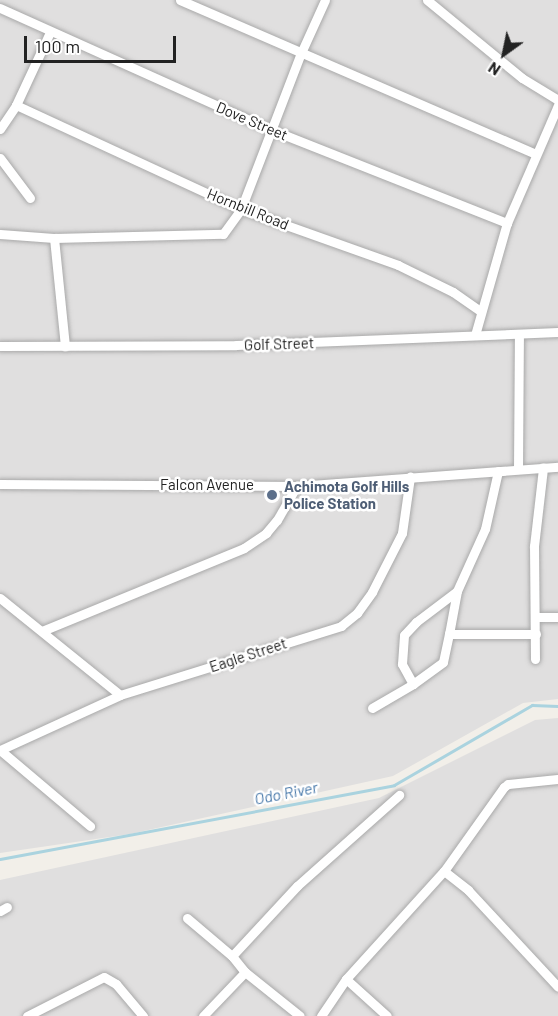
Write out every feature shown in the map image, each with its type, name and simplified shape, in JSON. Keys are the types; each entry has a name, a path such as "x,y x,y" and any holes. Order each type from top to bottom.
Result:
{"street":[{"path":"180,0 536,154"},
{"path":"0,234 54,238 213,236 228,231 241,209 301,52 325,0"},
{"path":"427,0 522,78 558,103 507,223 475,335"},
{"name":"Dove Street","path":"0,8 272,130 507,223"},
{"path":"0,129 16,105 50,32"},
{"name":"Hornbill Road","path":"16,105 241,209 398,265 453,292 480,311"},
{"path":"0,158 30,198"},
{"path":"54,238 65,346"},
{"name":"Golf Street","path":"0,346 236,345 558,333"},
{"path":"518,469 519,335"},
{"name":"Falcon Avenue","path":"0,484 297,486 558,467"},
{"path":"535,659 534,546 543,468"},
{"path":"372,708 413,684 443,662 457,591 485,529 498,471"},
{"name":"Eagle Street","path":"0,750 120,696 341,626 357,614 372,592 402,533 410,477"},
{"path":"42,631 244,548 266,533 277,520 297,486"},
{"path":"413,684 402,664 404,635 416,622 457,591"},
{"path":"0,598 120,696"},
{"path":"536,617 558,617"},
{"path":"449,634 536,634"},
{"path":"0,750 90,826"},
{"path":"321,1016 346,979 444,871 508,784 558,779"},
{"path":"232,956 297,886 399,795"},
{"path":"444,871 468,890 558,987"},
{"path":"187,918 232,956 245,972 300,1016"},
{"path":"203,1016 245,972"},
{"path":"27,1016 104,976 116,984 143,1016"},
{"path":"346,979 387,1016"}],"shaded area":[{"path":"0,0 558,0 558,699 523,703 393,776 130,834 0,853"},
{"path":"558,718 558,1016 0,1016 0,880 379,798 535,720"}],"waterway":[{"name":"Odo River","path":"0,859 394,785 532,705 558,706"}],"place":[{"name":"Achimota Golf Hills Police Station","path":"272,495"}]}
